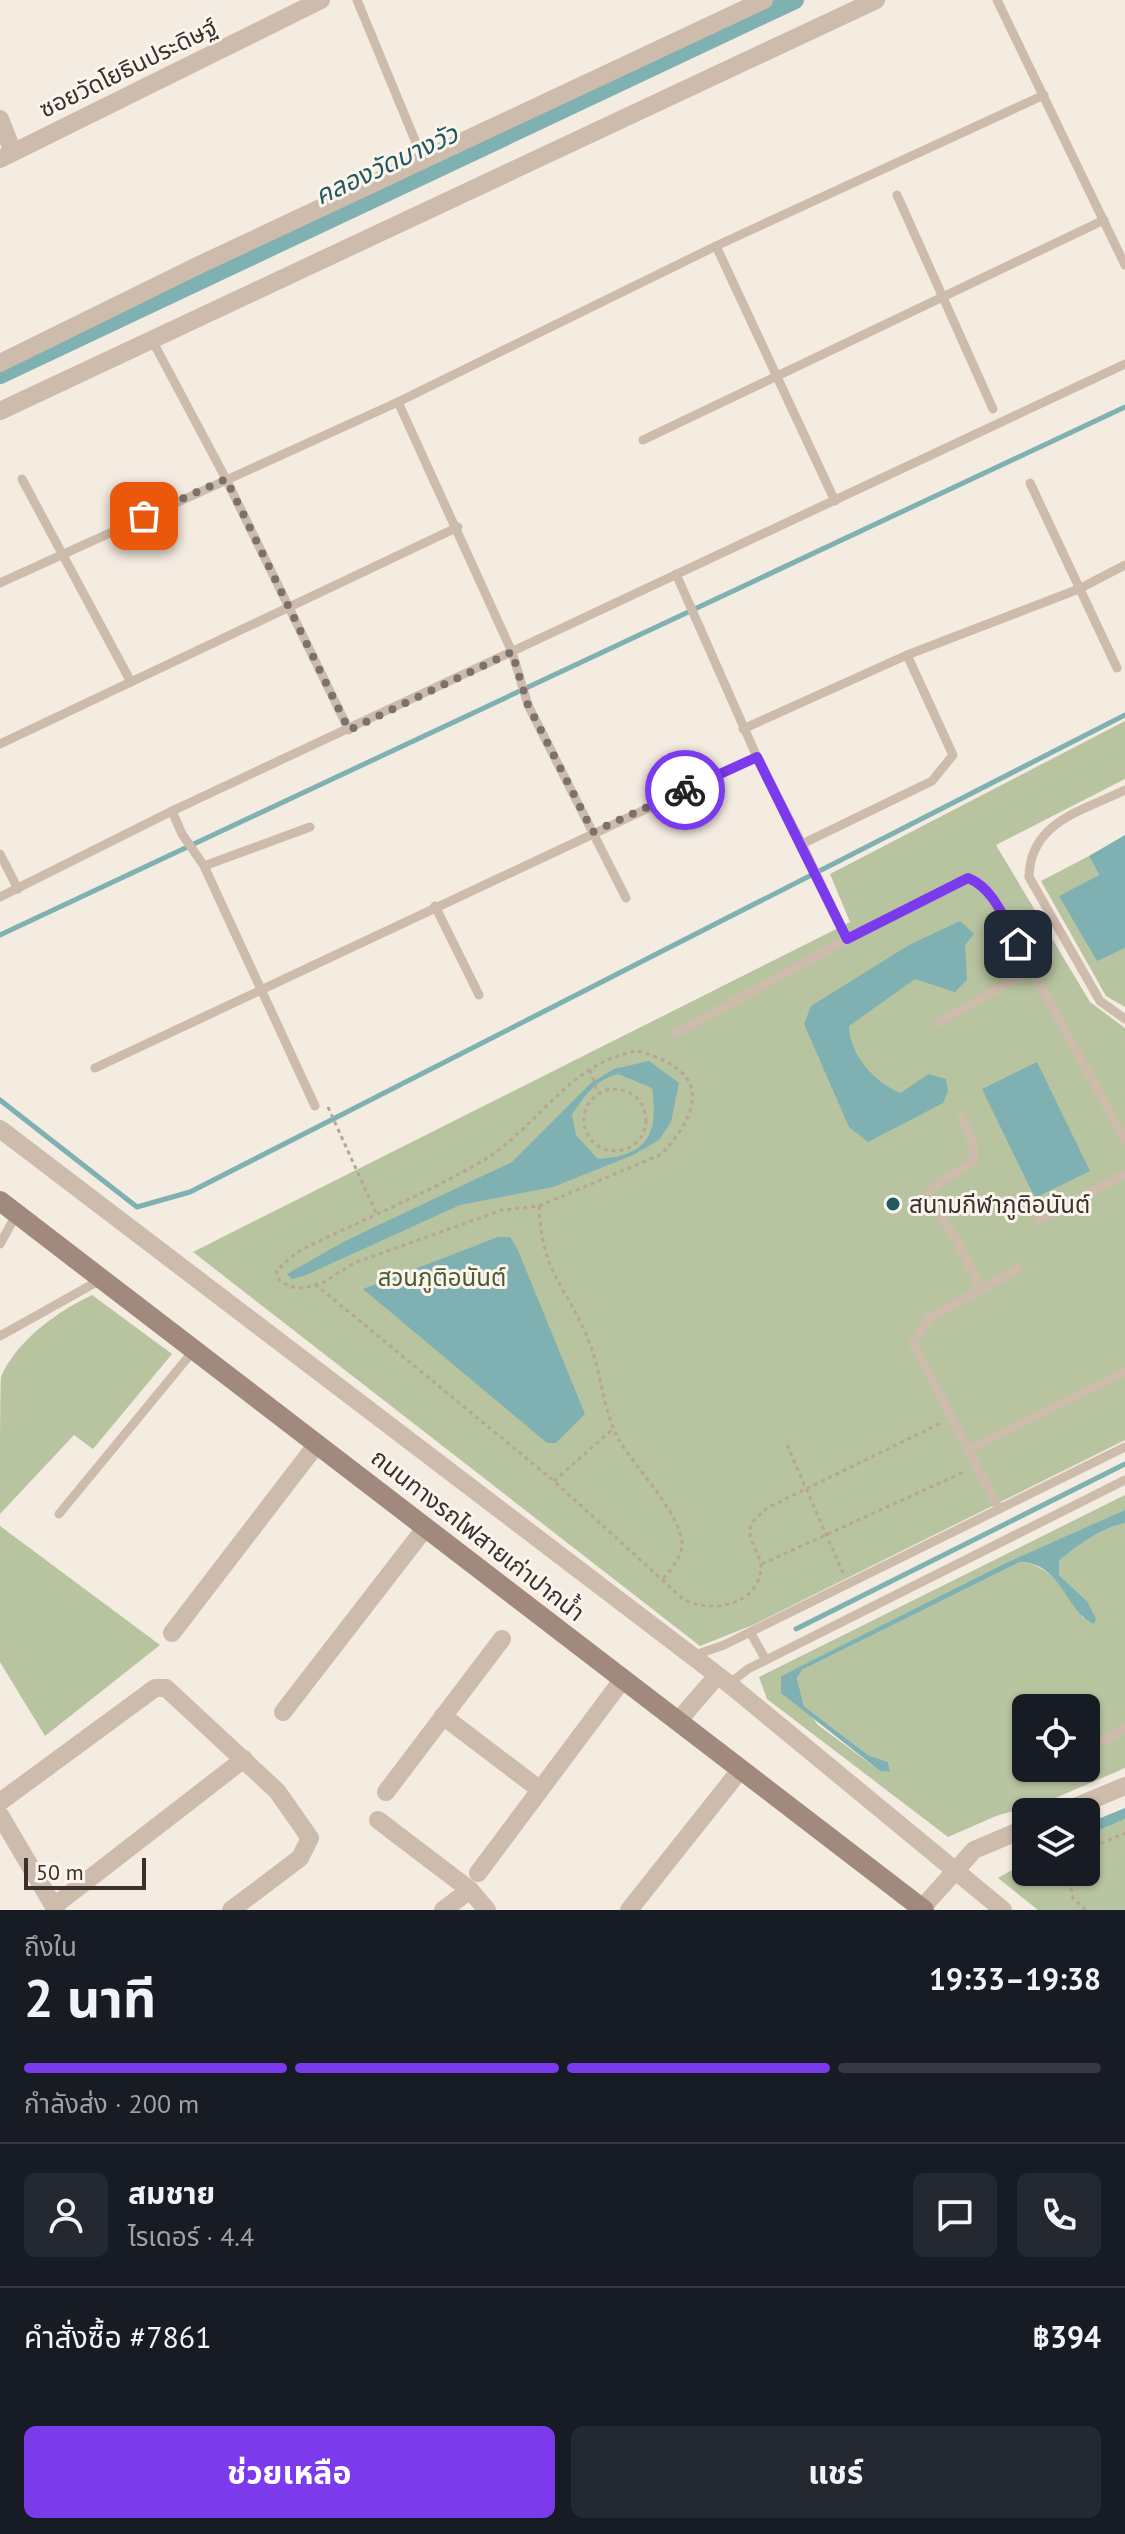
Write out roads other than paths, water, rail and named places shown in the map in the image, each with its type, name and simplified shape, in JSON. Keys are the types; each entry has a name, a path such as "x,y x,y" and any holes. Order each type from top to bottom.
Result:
{"main road":[{"name":"ถนนทางรถไฟสายเก่าปากน้ำ","path":"8,1207 923,1909"}],"street":[{"name":"ซอยวัดโยธินประดิษฐ์","path":"7,155 321,0"},
{"path":"0,363 197,266 764,0"},
{"path":"0,411 876,0"},
{"path":"0,119 7,155"},
{"path":"0,1129 692,1656 1003,1910"},
{"path":"172,1633 317,1444"},
{"path":"283,1712 426,1527"},
{"path":"386,1792 502,1639"},
{"path":"478,1873 623,1679"},
{"path":"678,1721 723,1681"},
{"path":"0,1802 155,1688 166,1688 176,1694 277,1791 310,1838 300,1858 231,1910"},
{"path":"443,1716 539,1789"},
{"path":"0,1815 55,1908 244,1759"},
{"path":"629,1910 741,1769"},
{"path":"1096,1798 1125,1786"},
{"path":"378,1820 470,1890 487,1910"},
{"path":"923,1909 974,1850 1012,1834"},
{"path":"443,1910 470,1890"}],"lane":[{"path":"357,0 417,145"},
{"path":"997,0 1125,265"},
{"path":"0,583 398,402 716,246 1044,95"},
{"path":"897,195 993,409"},
{"path":"643,440 1104,220"},
{"path":"716,246 835,501"},
{"path":"152,340 226,479 286,607 349,730"},
{"path":"0,897 172,811 1125,364"},
{"path":"398,402 458,527 512,652 528,705 626,898"},
{"path":"22,479 131,682"},
{"path":"1030,483 1117,668"},
{"path":"0,744 458,527"},
{"path":"743,729 907,655 1079,589 1125,565"},
{"path":"676,574 743,729 847,939"},
{"path":"802,844 932,781 953,755 907,655"},
{"path":"95,1068 757,757"},
{"path":"1125,790 1040,836 1030,855 1029,877 1100,1001 1125,1019"},
{"path":"172,811 182,834 204,866 315,1106"},
{"path":"204,866 310,827"},
{"path":"0,854 18,889"},
{"path":"675,1034 847,939 968,878 980,883 990,893 1125,1140"},
{"path":"435,906 479,995"},
{"path":"939,1022 1032,970"},
{"path":"962,1117 973,1144 974,1159 963,1171 934,1184 926,1196 955,1237 980,1288"},
{"path":"1038,1220 1125,1174"},
{"path":"0,1244 8,1207"},
{"path":"999,1509 913,1343 929,1318 1018,1269"},
{"path":"0,1336 102,1279"},
{"path":"59,1514 194,1349"},
{"path":"968,1450 1125,1372"},
{"path":"692,1656 750,1632 1125,1447"},
{"path":"723,1681 1125,1480"},
{"path":"750,1632 766,1660"},
{"path":"1100,1742 1125,1729"}],"water":[{"path":"1125,835 1125,948 1097,961 1059,896 1099,875 1089,856"},
{"path":"960,921 974,934 965,945 967,980 955,992 915,979 849,1026 850,1037 859,1057 890,1088 900,1093 929,1074 946,1079 948,1091 943,1103 868,1142 849,1127 804,1024 811,1006 909,945"},
{"path":"649,1061 679,1083 671,1122 659,1140 633,1155 553,1187 460,1205 306,1275 292,1279 287,1274 345,1241 512,1162 591,1083 614,1069","holes":["618,1074 652,1088 651,1130 638,1148 615,1157 598,1159 576,1135 572,1115 586,1095 603,1080"]},
{"path":"1037,1062 1090,1171 1035,1198 982,1089"},
{"path":"498,1237 510,1237 517,1248 585,1414 556,1443 547,1443 363,1289"},
{"path":"1125,1510 1125,1523 1090,1538 1059,1561 1059,1575 1087,1601 1096,1619 1094,1624 1076,1609 1045,1571 1020,1562 802,1670 797,1678 804,1706 868,1755 888,1762 890,1772 880,1771 781,1693 781,1676 1006,1563"},
{"path":"1125,1808 1125,1819 1100,1830 1100,1818"}],"waterway":[{"name":"คลองวัดบางวัว","path":"0,375 795,0"},
{"path":"0,935 1125,407"},
{"path":"0,1100 137,1207 190,1192 1125,715"},
{"path":"796,1629 1125,1464"}],"place":[{"name":"สนามกีฬาภูติอนันต์","path":"893,1204"}],"park label":[{"name":"สวนภูติอนันต์","path":"442,1277"}]}
